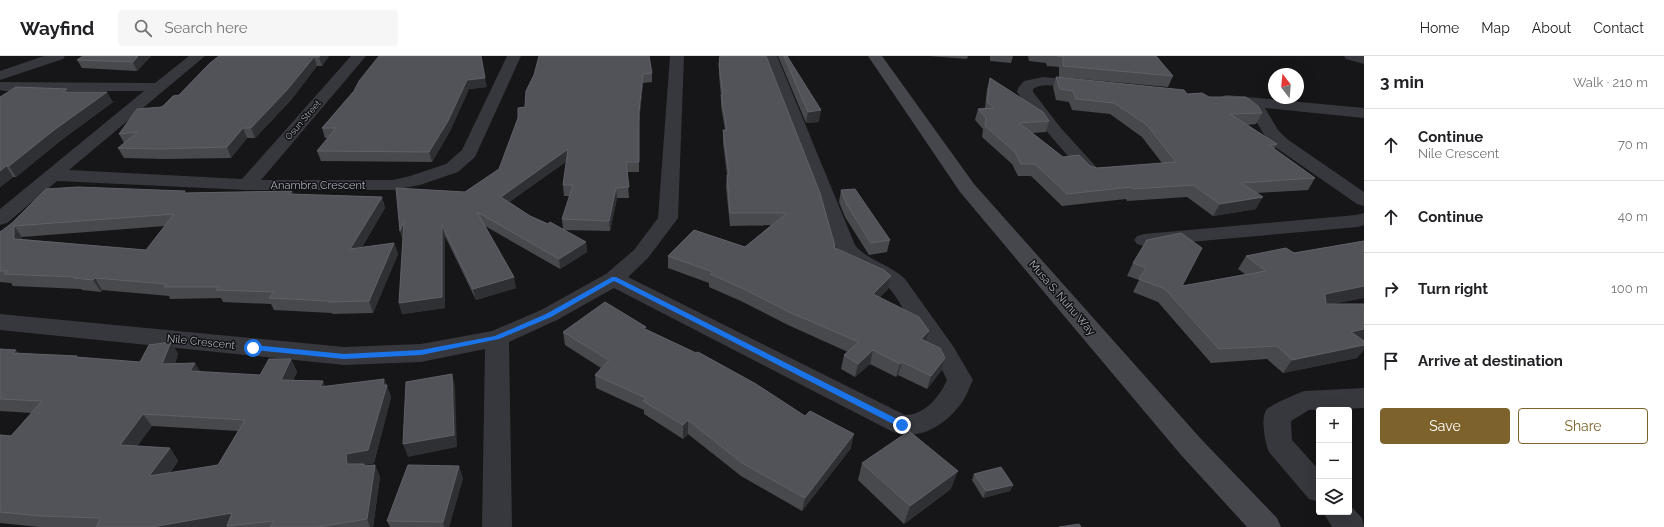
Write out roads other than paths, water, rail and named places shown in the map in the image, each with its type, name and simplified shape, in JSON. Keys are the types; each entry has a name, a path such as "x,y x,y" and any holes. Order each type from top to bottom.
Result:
{"street":[{"path":"0,65 31,56"},
{"path":"1,84 58,56"},
{"path":"0,219 158,87 198,56"},
{"name":"Osun Street","path":"247,185 359,56"},
{"name":"Anambra Crescent","path":"53,175 247,185 393,185 421,179 452,168 469,153 514,56"},
{"name":"Nile Crescent","path":"0,322 344,356 421,353 497,338 548,315 614,279 641,254 668,218 677,56"},
{"path":"614,279 902,425 914,425 930,419 952,398 960,380 946,352 900,288 890,278 859,261 850,254 845,246 770,56"},
{"name":"Musa S. Nuhu Way","path":"876,56 967,188 1186,441 1266,527"},
{"path":"1351,56 1364,60"},
{"path":"1092,173 1054,130 1025,92 1025,88 1027,84 1032,82 1045,81 1099,87"},
{"path":"1,84 158,87"},
{"path":"1208,98 1364,113"},
{"path":"1254,103 1271,133 1281,143 1364,200"},
{"path":"1144,240 1358,221 1364,219"},
{"path":"497,338 497,527"},
{"path":"1316,487 1279,444 1277,416 1304,401 1364,398"},
{"path":"1341,515 1351,527"}]}
